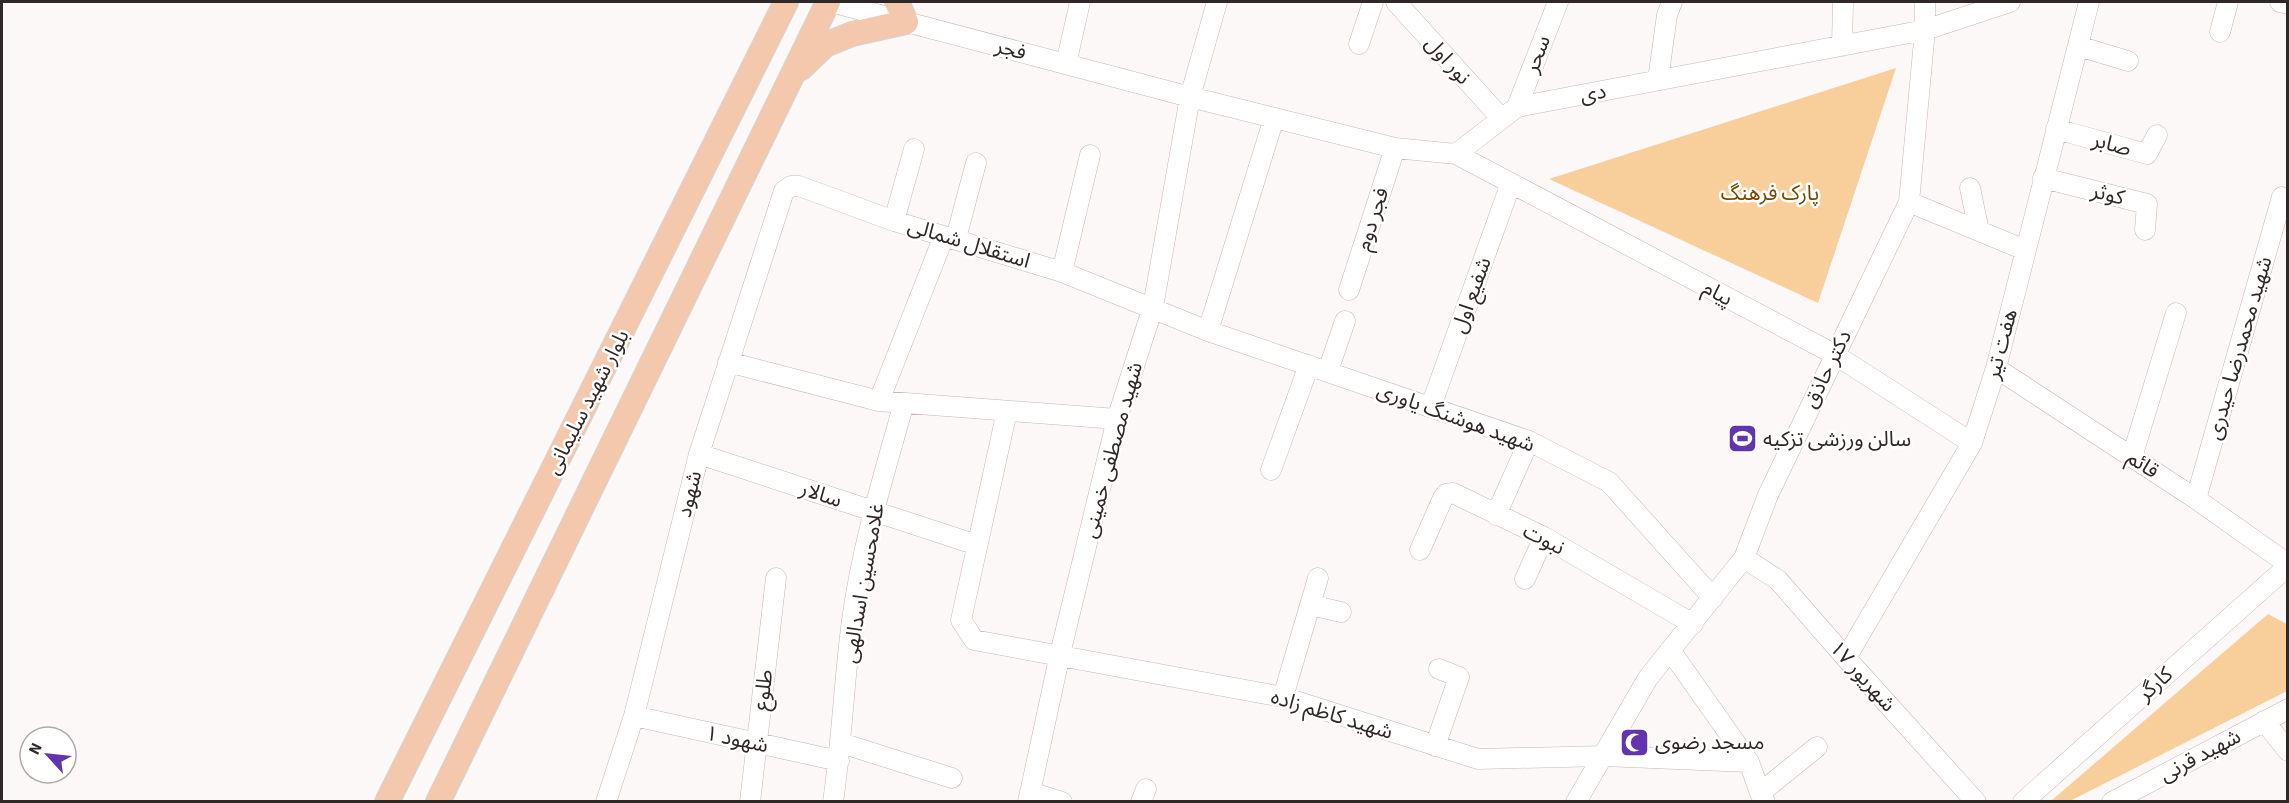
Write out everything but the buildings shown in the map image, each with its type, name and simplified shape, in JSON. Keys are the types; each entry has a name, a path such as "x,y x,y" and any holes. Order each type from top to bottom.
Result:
{"main road":[{"name":"بلوار شهید سلیمانی","path":"387,801 786,2"},
{"name":"بلوار شهید سلیمانی","path":"438,801 830,2"},
{"path":"791,78 825,45 902,11"}],"street":[{"name":"فجر","path":"830,2 902,11 1066,64 1190,97"},
{"path":"1066,64 1080,2"},
{"name":"شهید مصطفی خمینی","path":"1029,797 1060,654 1117,419 1153,307 1190,97 1217,2"},
{"path":"1359,44 1373,2"},
{"name":"نور اول","path":"1396,2 1509,113"},
{"name":"سحر","path":"1509,113 1558,2"},
{"path":"1658,81 1667,15 1672,2"},
{"path":"1842,46 1843,2"},
{"name":"دکتر حاذق","path":"1576,801 1648,678 1744,558 1768,495 1909,202 1925,2"},
{"name":"دی","path":"1456,154 1509,113 1658,81 1924,30 2010,2"},
{"name":"هفت تیر","path":"1846,658 1972,443 1996,368 2090,2"},
{"path":"2220,32 2228,2"},
{"path":"2280,2 2288,4"},
{"path":"2078,46 2128,61"},
{"path":"1190,97 1395,148 1456,154"},
{"path":"1208,331 1274,118"},
{"name":"صابر","path":"2056,129 2147,154 2157,135"},
{"name":"فجر دوم","path":"1349,290 1395,148"},
{"path":"894,221 914,149"},
{"name":"پیام","path":"1456,154 1834,354 1972,443"},
{"path":"1062,272 1090,155"},
{"path":"879,401 950,237 976,163"},
{"name":"کوثر","path":"2043,178 2147,204 2145,230"},
{"name":"شفیع اول","path":"1431,406 1511,183"},
{"name":"استقلال شمالی","path":"784,191 791,186 799,186 894,221 1062,272 1153,307"},
{"path":"1970,188 1978,231"},
{"name":"شهود","path":"606,801 634,716 699,454 784,191"},
{"name":"شهید محمدرضا حیدری","path":"2196,499 2282,197"},
{"path":"1909,202 2025,250"},
{"name":"شهید هوشنگ یاوری","path":"1153,307 1208,331 1529,441 1609,482 1713,598"},
{"path":"2132,457 2176,313"},
{"path":"1328,371 1345,321"},
{"path":"728,362 879,401 1117,419"},
{"path":"1271,470 1309,365"},
{"name":"قائم","path":"1996,368 2196,499 2288,565"},
{"name":"غلامحسین اسدالهی","path":"833,801 840,752 852,619 874,511 904,403"},
{"name":"شهید کاظم زاده","path":"1007,411 961,620 975,640 1283,697 1478,759 1603,756"},
{"path":"1496,515 1529,441"},
{"name":"سالار","path":"699,454 977,545"},
{"name":"نبوت","path":"1420,550 1446,494 1452,493 1545,537 1693,624"},
{"path":"1525,579 1545,537"},
{"name":"۱۷ شهریور","path":"1744,558 1778,580 1976,801"},
{"name":"کارگر","path":"2023,801 2288,565"},
{"name":"طلوع","path":"750,801 776,578"},
{"path":"1283,697 1318,578"},
{"path":"1310,605 1341,612"},
{"path":"1670,650 1749,762 1763,797 1817,747"},
{"path":"1435,746 1459,677 1440,669"},
{"name":"شهید قرنی","path":"2112,801 2288,709"},
{"name":"شهود ۱","path":"634,716 757,743 840,752 952,778"},
{"path":"2264,721 2288,752"},
{"path":"1603,756 1749,762"},
{"path":"1029,797 1062,801"}],"green space":[{"name":"پارک فرهنگ","path":"1896,68 1818,303 1549,179"},
{"path":"2268,614 2287,624 2287,691 2070,801 2051,801"}],"place":[{"name":"سالن ورزشی تزکیه","path":"1742,439"},
{"name":"مسجد رضوی","path":"1634,742"}]}
